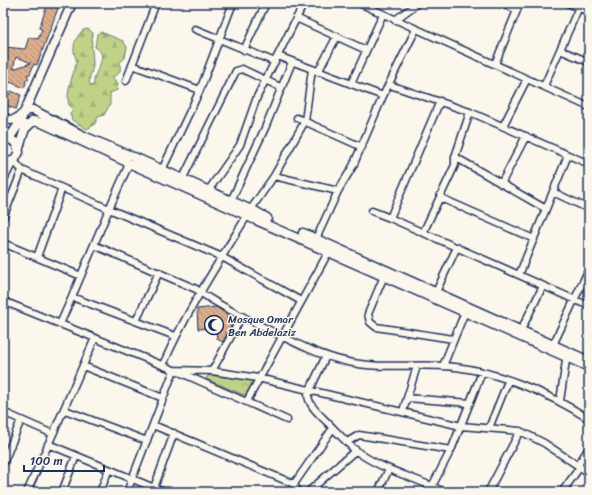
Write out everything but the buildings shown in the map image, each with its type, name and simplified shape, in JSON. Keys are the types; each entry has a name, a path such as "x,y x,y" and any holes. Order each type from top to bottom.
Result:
{"main road":[{"path":"3,179 18,155 29,111 42,75 72,3"},
{"path":"3,117 13,120 29,111"},
{"path":"7,139 15,132 29,111"},
{"path":"29,111 92,140 130,160 162,170 231,201 249,213 316,239 436,292 521,330 552,347"},
{"path":"25,129 33,121 42,123 130,160 465,312 552,347 589,367"},
{"path":"3,127 7,139"},
{"path":"7,139 16,142 19,148"},
{"path":"3,162 13,161"},
{"path":"567,354 589,361"}],"street":[{"path":"126,81 156,3"},
{"path":"162,170 200,90 233,3"},
{"path":"244,50 266,3"},
{"path":"208,191 240,145 257,97 304,3"},
{"path":"359,3 589,107"},
{"path":"395,20 418,3"},
{"path":"502,3 517,10"},
{"path":"495,64 520,3"},
{"path":"568,3 589,12"},
{"path":"544,86 579,8"},
{"path":"351,84 383,14"},
{"path":"296,18 366,50"},
{"path":"316,239 338,191 353,166 383,96 390,85 416,28"},
{"path":"195,29 244,50 292,62 383,96"},
{"path":"162,365 175,336 200,292 274,176 305,121 315,70 337,36"},
{"path":"560,50 589,62"},
{"path":"231,201 265,128 280,88 292,62"},
{"path":"132,65 200,90"},
{"path":"182,180 236,71 242,69 280,88"},
{"path":"503,126 527,78"},
{"path":"390,85 470,112 589,164"},
{"path":"390,218 440,101"},
{"path":"424,233 455,165 470,112"},
{"path":"297,118 362,147"},
{"path":"501,184 526,136"},
{"path":"519,275 568,155"},
{"path":"456,158 546,209"},
{"path":"60,324 82,276 130,160"},
{"path":"13,161 22,170 222,258 301,301"},
{"path":"3,218 22,170"},
{"path":"274,176 338,191"},
{"path":"37,257 62,188"},
{"path":"552,192 589,210"},
{"path":"441,198 534,239"},
{"path":"372,211 589,306"},
{"path":"3,243 82,276"},
{"path":"94,245 159,272 200,292 242,316 326,356 349,363 378,366 443,366 482,372 508,380 560,401 589,419"},
{"path":"436,292 457,247"},
{"path":"247,401 258,378 329,251"},
{"path":"552,347 589,269"},
{"path":"136,321 159,272"},
{"path":"384,276 368,314 372,325 376,327 453,339"},
{"path":"521,330 543,286"},
{"path":"72,297 175,336"},
{"path":"3,301 174,370 287,420"},
{"path":"443,366 465,312"},
{"path":"212,371 242,316"},
{"path":"27,492 65,410 82,366 95,338"},
{"path":"560,401 567,354"},
{"path":"326,356 309,389 308,399 310,403 356,450 388,469 444,492"},
{"path":"82,366 163,398"},
{"path":"403,411 417,366"},
{"path":"174,370 212,371 258,378 403,411 461,426 520,432 544,443 589,473"},
{"path":"127,492 174,370"},
{"path":"429,492 451,450 482,372"},
{"path":"489,428 508,380"},
{"path":"407,398 470,403"},
{"path":"65,410 146,441"},
{"path":"3,412 53,434"},
{"path":"3,464 21,420"},
{"path":"153,425 294,484 298,492"},
{"path":"294,484 333,428"},
{"path":"488,492 520,432"},
{"path":"154,488 174,433"},
{"path":"347,442 359,435 451,450"},
{"path":"48,444 164,492"},
{"path":"562,492 589,448"},
{"path":"308,492 356,450"},
{"path":"62,492 76,456"},
{"path":"100,492 109,469"},
{"path":"378,492 388,469"}],"green space":[{"path":"88,29 93,33 93,64 90,77 90,85 92,86 101,59 100,51 95,47 97,34 101,32 123,41 127,47 125,58 119,63 119,73 116,76 111,77 118,84 117,90 110,93 110,104 104,115 98,117 94,125 87,129 72,120 70,113 73,110 68,101 68,94 77,61 74,52 74,44 80,33 83,30"},
{"path":"209,375 251,380 253,382 247,393 244,395 208,380 206,378"}],"place":[{"name":"Mosque Omar Ben Abdelaziz","path":"214,325"}]}
